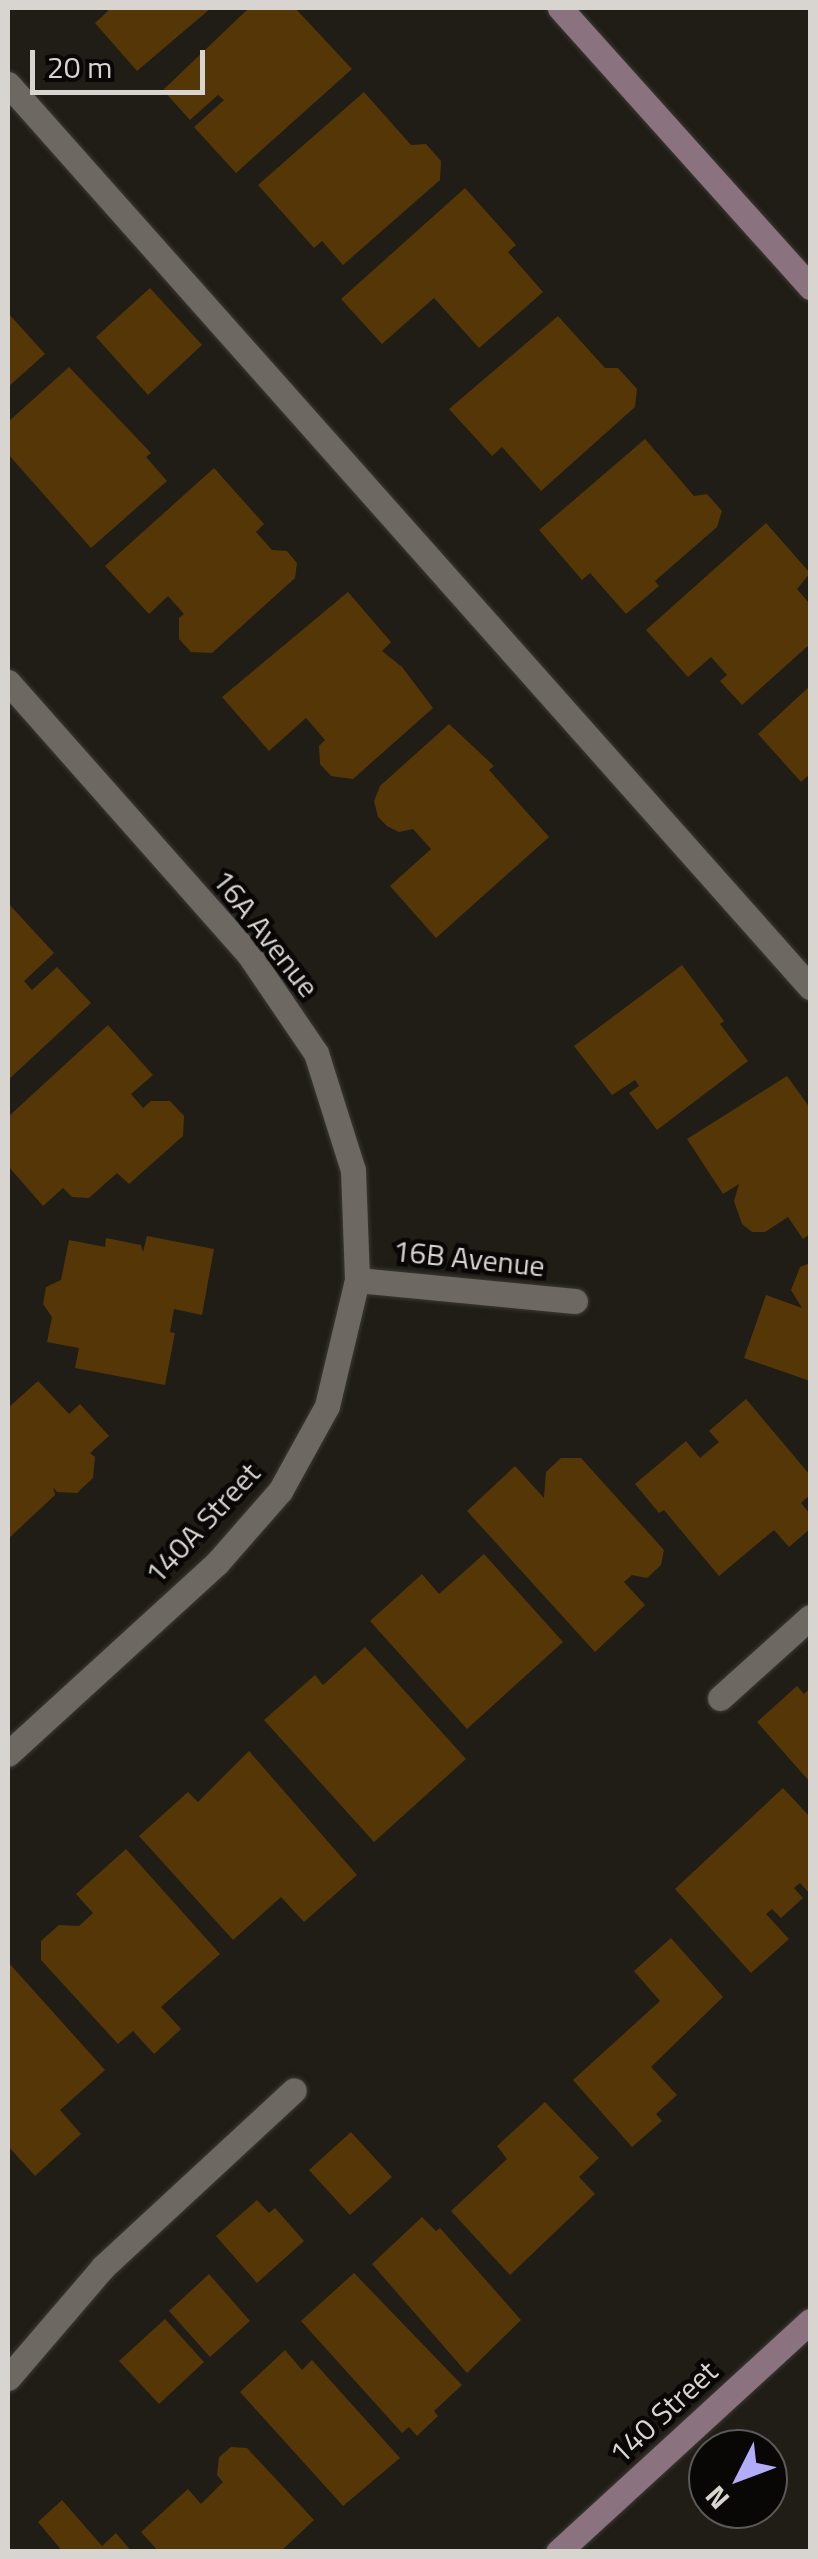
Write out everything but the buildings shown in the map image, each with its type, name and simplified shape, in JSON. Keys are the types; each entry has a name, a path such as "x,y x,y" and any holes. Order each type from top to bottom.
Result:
{"main road":[{"path":"560,8 810,286"},
{"name":"140 Street","path":"558,2552 810,2320"}],"street":[{"path":"8,84 810,988"},
{"name":"16A Avenue","path":"8,682 248,952 316,1054 352,1170 357,1280"},
{"name":"16B Avenue","path":"357,1280 575,1301"},
{"name":"140A Street","path":"8,1754 216,1563 280,1491 327,1406 357,1280"},
{"path":"720,1698 810,1618"},
{"path":"8,2378 102,2267 294,2090"}]}
